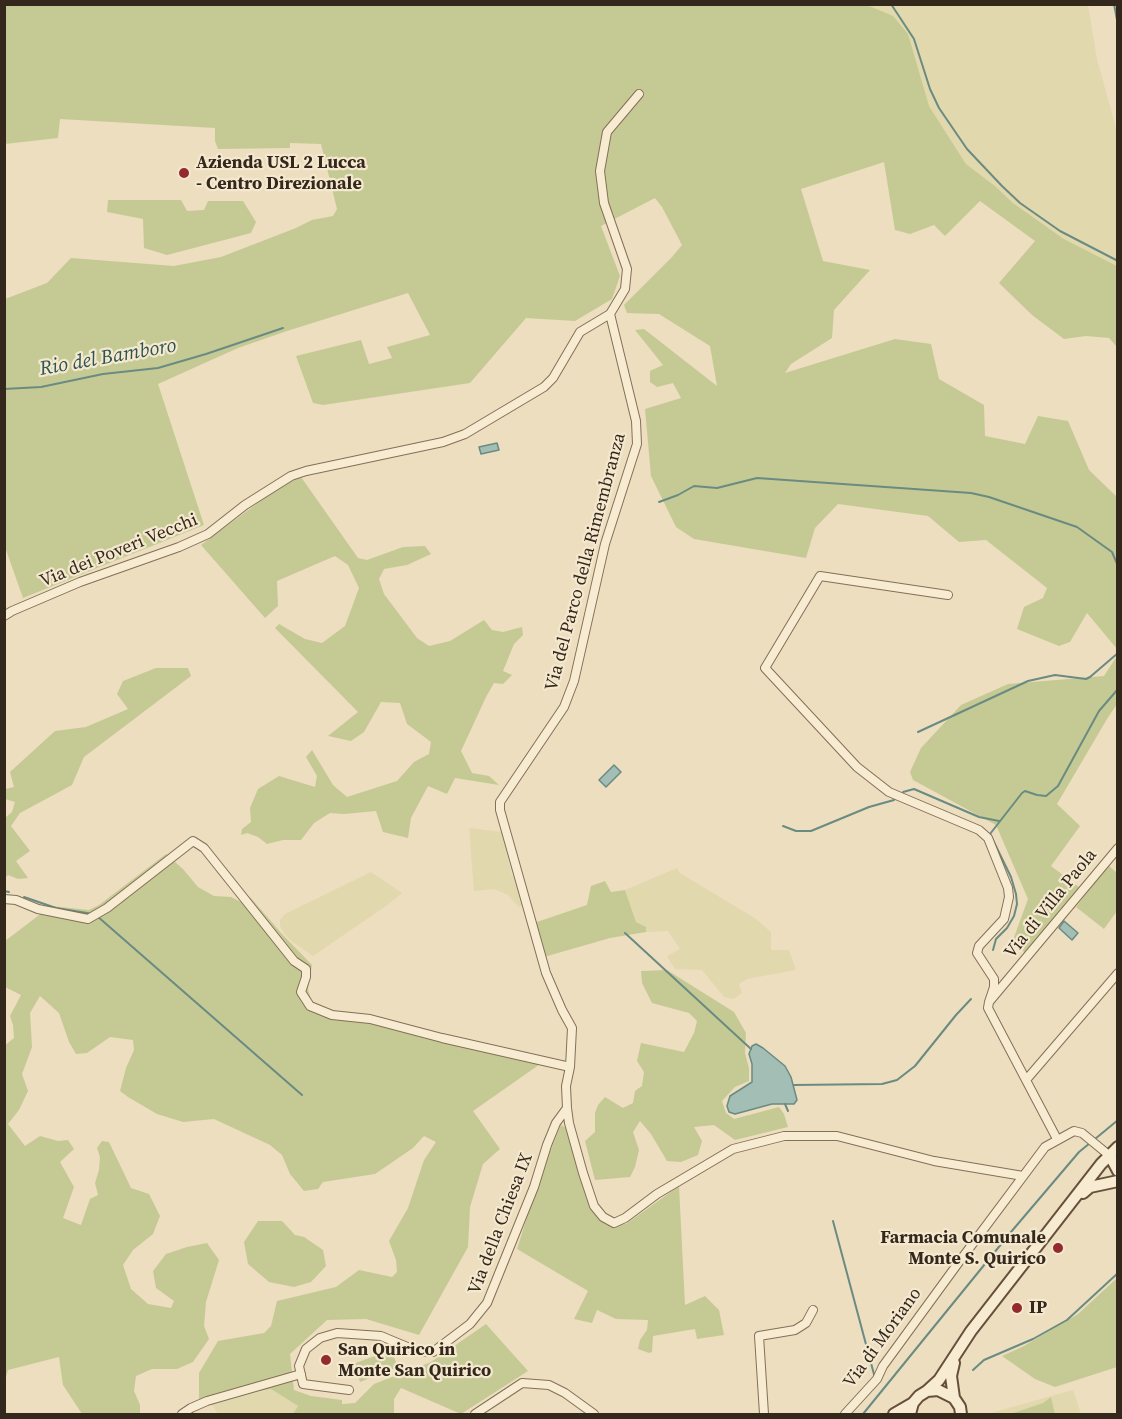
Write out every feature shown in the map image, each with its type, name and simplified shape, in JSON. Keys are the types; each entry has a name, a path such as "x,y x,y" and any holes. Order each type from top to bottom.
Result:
{"main road":[{"path":"1112,1153 1118,1171"},
{"path":"894,1414 913,1403 939,1380 971,1331 1112,1153"},
{"path":"1070,1205 1090,1187 1118,1181"},
{"path":"955,1356 951,1376 954,1398 960,1407 961,1414"},
{"path":"927,1391 938,1390 954,1398"},
{"path":"910,1414 913,1403"}],"street":[{"path":"610,314 625,289 627,269 604,203 600,171 607,132 639,94"},
{"name":"Via dei Poveri Vecchi","path":"4,616 80,582 179,547 208,534 245,505 291,477 306,471 443,442 465,434 544,387 553,378 580,332 610,314"},
{"name":"Via del Parco della Rimembranza","path":"610,314 636,421 637,444 604,544 574,681 564,707 500,802 500,810 546,973 572,1028 570,1066 566,1086 567,1108 569,1123 594,1206 603,1217 614,1223 625,1218 657,1194 733,1149 784,1136 837,1136 934,1161 1023,1176"},
{"path":"948,595 820,576 765,668 857,767 889,792 979,830 988,838 1010,897 1004,919 979,946 977,953 994,979 989,1009 1057,1139 1074,1131 1082,1133 1112,1153"},
{"path":"4,899 16,900 38,909 88,919 107,908 193,840 204,848 294,961 306,969 301,992 310,1006 332,1015 370,1019 442,1038 570,1066"},
{"name":"Via di Villa Paola","path":"989,1002 1116,853"},
{"path":"1026,1080 1118,973"},
{"name":"Via della Chiesa IX","path":"301,1374 299,1366 306,1349 320,1338 337,1333 381,1336 417,1351 433,1352 470,1324 487,1303 527,1206 556,1123 567,1108"},
{"name":"Via di Moriano","path":"845,1414 874,1382 907,1333 1023,1176 1046,1147 1057,1139"},
{"path":"754,1414 764,1413 759,1336 795,1330 806,1323 813,1310"},
{"path":"182,1414 207,1401 301,1374 303,1384 350,1389"},
{"path":"475,1414 522,1383 549,1385 565,1393 594,1414"}],"shaded area":[{"path":"867,5 1088,5 1097,59 1117,132 1117,266 1064,239 1013,203 966,164 929,106 919,76 892,16"},
{"path":"469,828 502,832 512,876 514,875 524,905 519,907 508,895 494,889 474,891"},
{"path":"677,868 680,873 756,919 771,932 771,950 789,950 796,970 747,979 739,984 742,993 734,999 724,997 702,970 675,969 667,956 680,949 668,931 646,932 646,927 636,922 625,890"},
{"path":"371,872 402,893 313,956 284,933 280,920 285,914"},
{"path":"271,1389 298,1406 293,1414 218,1414 210,1402"},
{"path":"1073,1390 1081,1414 1055,1414 1051,1397 1043,1403 1010,1414 987,1414"}],"green space":[{"path":"5,5 867,5 893,16 908,34 929,106 966,164 1013,203 1064,239 1117,266 1117,347 1109,338 1086,336 1064,339 1032,315 999,283 1035,241 980,201 945,236 934,225 910,234 895,230 884,162 801,189 823,261 870,270 834,310 832,338 791,364 785,373 895,339 931,344 939,379 984,405 985,436 1025,444 1038,416 1068,421 1089,470 1117,497 1117,649 1087,613 1070,642 1059,646 1017,629 1024,607 1043,598 1047,588 986,540 959,542 928,516 838,504 815,528 806,558 694,539 676,527 651,476 645,409 681,398 673,383 657,387 650,382 650,371 663,365 635,330 644,329 717,386 710,346 659,314 627,313 624,305 682,245 655,198 601,226 620,276 612,299 575,321 526,318 470,383 323,405 313,403 296,356 361,340 369,364 392,358 387,347 430,335 408,293 238,348 158,384 204,525 23,598 5,547 5,299 47,283 71,258 174,266 221,257 312,220 333,216 337,209 321,144 290,143 290,148 218,149 215,141 215,128 60,119 58,138 5,144"},
{"path":"108,200 181,200 187,211 204,210 208,201 243,201 256,222 251,233 167,255 144,248 143,219 107,212"},
{"path":"301,477 358,558 367,560 403,547 425,546 431,554 407,565 384,569 379,579 384,594 417,638 429,646 450,641 484,620 492,630 503,632 522,627 523,635 514,644 503,671 512,675 503,684 494,683 461,751 472,773 489,776 499,785 455,778 447,794 428,786 411,818 408,838 383,832 376,811 330,813 314,823 301,840 283,840 267,844 247,833 241,835 242,829 251,822 250,808 258,789 279,776 315,787 317,776 306,757 312,750 333,785 347,797 397,781 414,762 429,754 431,742 407,724 400,703 381,702 364,732 351,741 328,736 358,712 275,628 279,624 305,639 322,643 345,626 359,588 348,565 335,556 277,581 278,606 265,618 201,545 282,485"},
{"path":"1117,656 1117,704 1057,804 1080,826 1051,866 1079,887 1025,953 1013,940 1028,899 996,825 913,780 910,772 921,748 961,705 1008,684 1104,676"},
{"path":"156,668 188,668 191,676 84,757 72,785 20,813 11,826 30,851 16,861 28,878 18,879 8,875 5,878 5,818 12,812 15,802 5,799 5,789 14,787 10,772 55,731 86,727 128,709 117,694 123,681"},
{"path":"166,854 198,887 214,896 231,897 243,903 250,897 312,965 308,989 312,1003 328,1010 473,1047 543,1062 473,1111 500,1149 483,1164 470,1207 468,1247 419,1335 366,1319 327,1320 290,1354 294,1390 311,1396 342,1400 342,1404 355,1403 374,1384 431,1362 486,1324 528,1371 461,1414 401,1388 394,1399 394,1414 293,1414 298,1406 271,1389 199,1401 199,1373 218,1341 264,1333 271,1326 277,1301 336,1287 359,1270 392,1277 397,1272 396,1260 389,1241 408,1208 424,1160 436,1142 424,1136 413,1148 375,1174 323,1182 318,1189 304,1191 290,1174 282,1155 270,1145 214,1119 183,1122 157,1114 128,1097 120,1091 134,1050 133,1040 110,1037 87,1053 76,1054 69,1042 59,1013 40,996 30,1013 32,1047 22,1074 28,1091 19,1110 8,1124 25,1146 40,1136 58,1141 68,1140 74,1149 60,1162 74,1187 63,1218 81,1225 90,1199 98,1195 95,1183 100,1157 97,1148 102,1141 109,1142 131,1188 149,1194 160,1216 153,1234 133,1250 123,1265 131,1289 148,1304 171,1308 174,1301 156,1288 153,1271 166,1254 207,1243 219,1260 206,1302 204,1326 209,1339 193,1362 177,1369 152,1369 136,1376 134,1391 140,1405 140,1414 82,1414 63,1385 59,1357 8,1370 5,1380 4,1046 14,1038 10,1016 21,995 5,987 5,941 51,906 89,910 99,905"},
{"path":"1108,865 1117,873 1117,911 1104,929 1076,907"},
{"path":"605,881 611,892 625,890 636,922 646,927 646,932 610,938 544,957 534,923 587,905 591,886"},
{"path":"667,970 734,1012 746,1033 745,1053 749,1068 749,1081 735,1087 722,1101 726,1113 734,1119 779,1107 788,1127 735,1140 714,1125 694,1127 702,1141 698,1155 681,1162 667,1161 651,1134 640,1121 633,1132 639,1150 630,1177 595,1180 585,1141 595,1132 595,1113 598,1105 605,1097 623,1108 633,1103 635,1091 642,1086 644,1072 637,1061 641,1043 684,1052 694,1033 697,1021 689,1013 652,1003 642,983 641,971"},
{"path":"561,1125 568,1132 594,1210 610,1225 626,1224 679,1186 685,1305 705,1296 719,1310 724,1335 697,1339 695,1329 653,1336 652,1352 638,1349 640,1340 647,1330 648,1320 616,1319 597,1310 592,1323 574,1319 588,1291 517,1249 541,1173"},
{"path":"258,1221 282,1221 295,1235 304,1237 323,1250 326,1266 311,1282 294,1287 269,1282 248,1264 244,1242"},
{"path":"1117,1278 1117,1367 1055,1387 1035,1379 1002,1356 1024,1346 1078,1314"},
{"path":"391,1350 398,1367 360,1382 353,1364"},
{"path":"1051,1397 1055,1414 1010,1414 1043,1403"}],"water":[{"path":"497,443 499,450 481,454 479,447"},
{"path":"614,765 621,772 606,787 599,780"},
{"path":"1064,921 1078,933 1072,940 1059,928"},
{"path":"756,1044 785,1066 791,1077 797,1100 794,1104 772,1104 735,1114 729,1112 727,1106 730,1096 752,1082 752,1064 749,1054 752,1046"}],"waterway":[{"path":"891,4 914,39 930,89 939,108 967,149 1020,203 1060,231 1118,261"},
{"path":"1114,4 1118,25"},
{"name":"Rio del Bamboro","path":"4,389 41,387 103,374 158,368 283,328"},
{"path":"659,502 694,486 717,488 757,478 971,493 1077,527 1112,552 1118,566"},
{"path":"918,732 1028,681 1055,675 1086,679 1118,653"},
{"path":"993,950 996,939 1007,928 1014,916 1017,904 1011,877 990,834 1022,793 1025,791 1046,796 1058,786 1099,711 1118,689"},
{"path":"903,792 914,789 979,817 999,821"},
{"path":"783,826 796,831 811,831 869,807 894,800"},
{"path":"4,891 9,892"},
{"path":"24,897 56,908 93,914"},
{"path":"97,916 302,1095"},
{"path":"625,933 751,1049"},
{"path":"794,1085 882,1084 897,1080 915,1066 971,999"},
{"path":"785,1104 788,1111"},
{"path":"1095,1139 1118,1120"},
{"path":"863,1414 1011,1232 1079,1152 1090,1143"},
{"path":"833,1221 875,1378"},
{"path":"973,1370 984,1360 1033,1339 1067,1320 1118,1273"}],"place":[{"name":"Azienda USL 2 Lucca - Centro Direzionale","path":"184,173"},
{"name":"Farmacia Comunale Monte S. Quirico","path":"1058,1248"},
{"name":"IP","path":"1017,1308"},
{"name":"San Quirico in Monte San Quirico","path":"326,1360"}]}
